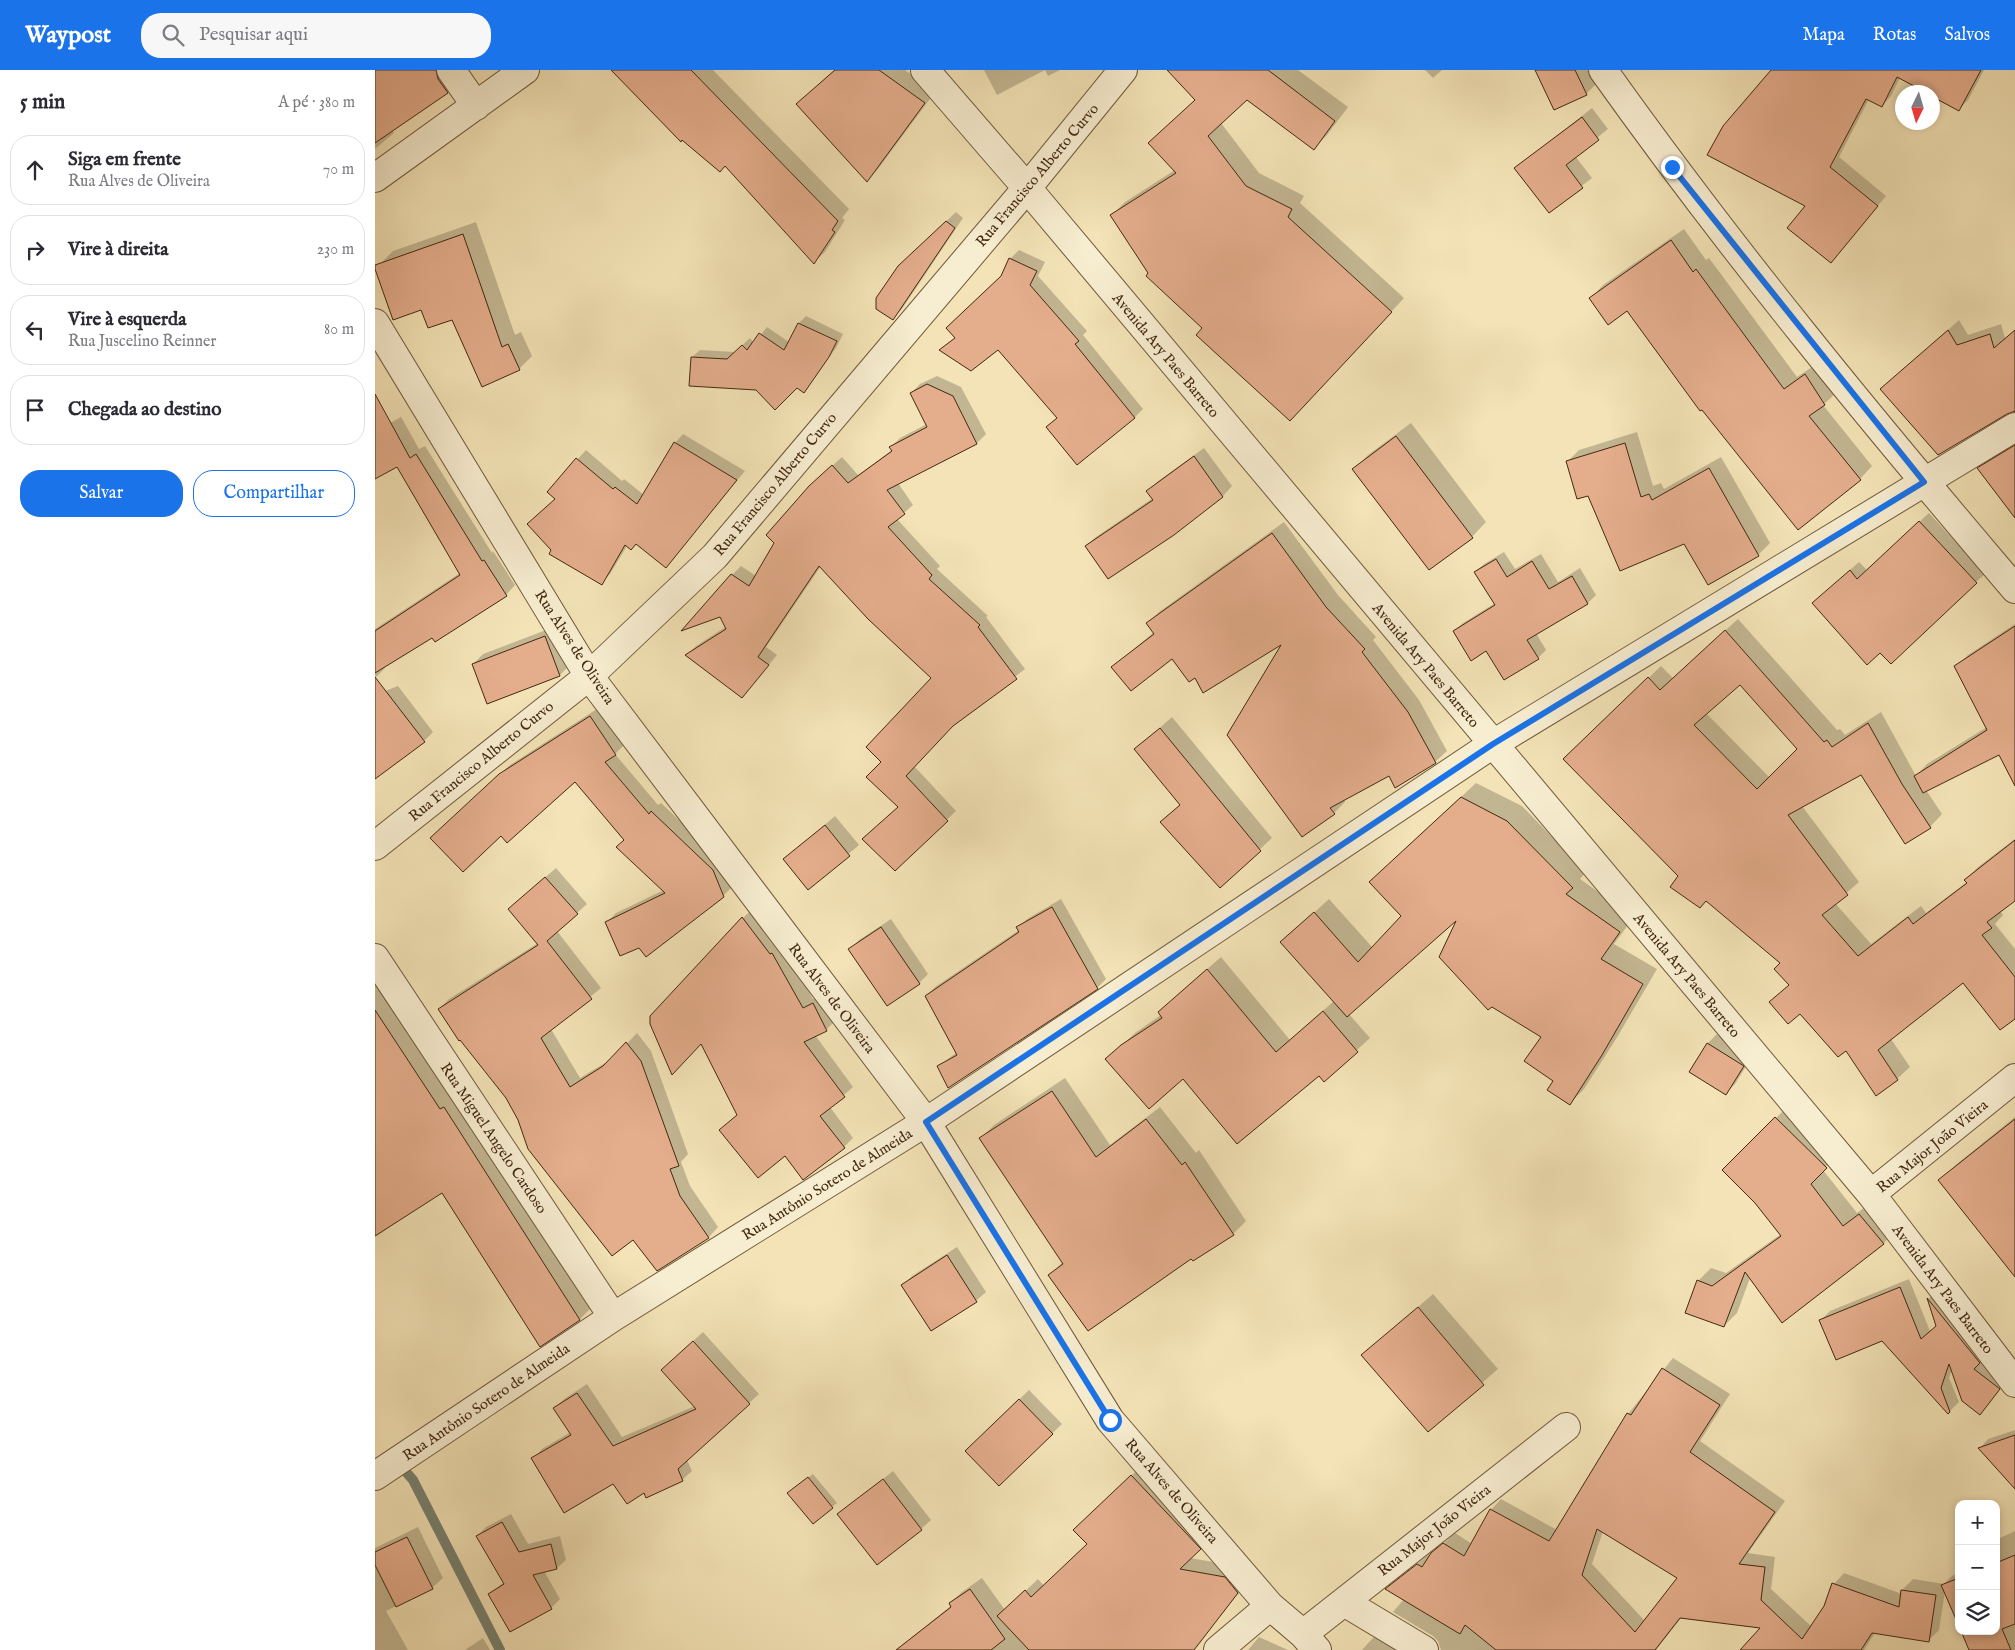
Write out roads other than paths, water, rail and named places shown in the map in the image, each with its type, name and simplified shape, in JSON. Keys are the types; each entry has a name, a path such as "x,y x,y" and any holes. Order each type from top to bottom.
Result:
{"street":[{"path":"451,70 476,106"},
{"path":"375,178 525,70"},
{"name":"Avenida Ary Paes Barreto","path":"925,70 1027,188 1871,1194 2015,1383"},
{"name":"Rua Francisco Alberto Curvo","path":"375,846 589,676 715,556 1027,188 1123,70"},
{"path":"1603,70 1672,167 1924,482 2015,589"},
{"name":"Rua Alves de Oliveira","path":"375,323 589,676 926,1122 1110,1420 1270,1606 1310,1642"},
{"name":"Rua Antônio Sotero de Almeida","path":"375,1476 613,1318 926,1122 1493,744 2015,427"},
{"name":"Rua Miguel Angelo Cardoso","path":"375,958 613,1318"},
{"name":"Rua Major João Vieira","path":"1871,1194 2015,1078"},
{"name":"Rua Major João Vieira","path":"1310,1642 1344,1602 1566,1427"},
{"path":"1344,1602 1425,1650"},
{"path":"1217,1650 1270,1606"}],"waterway":[{"path":"406,1472 413,1480 500,1650"}]}
